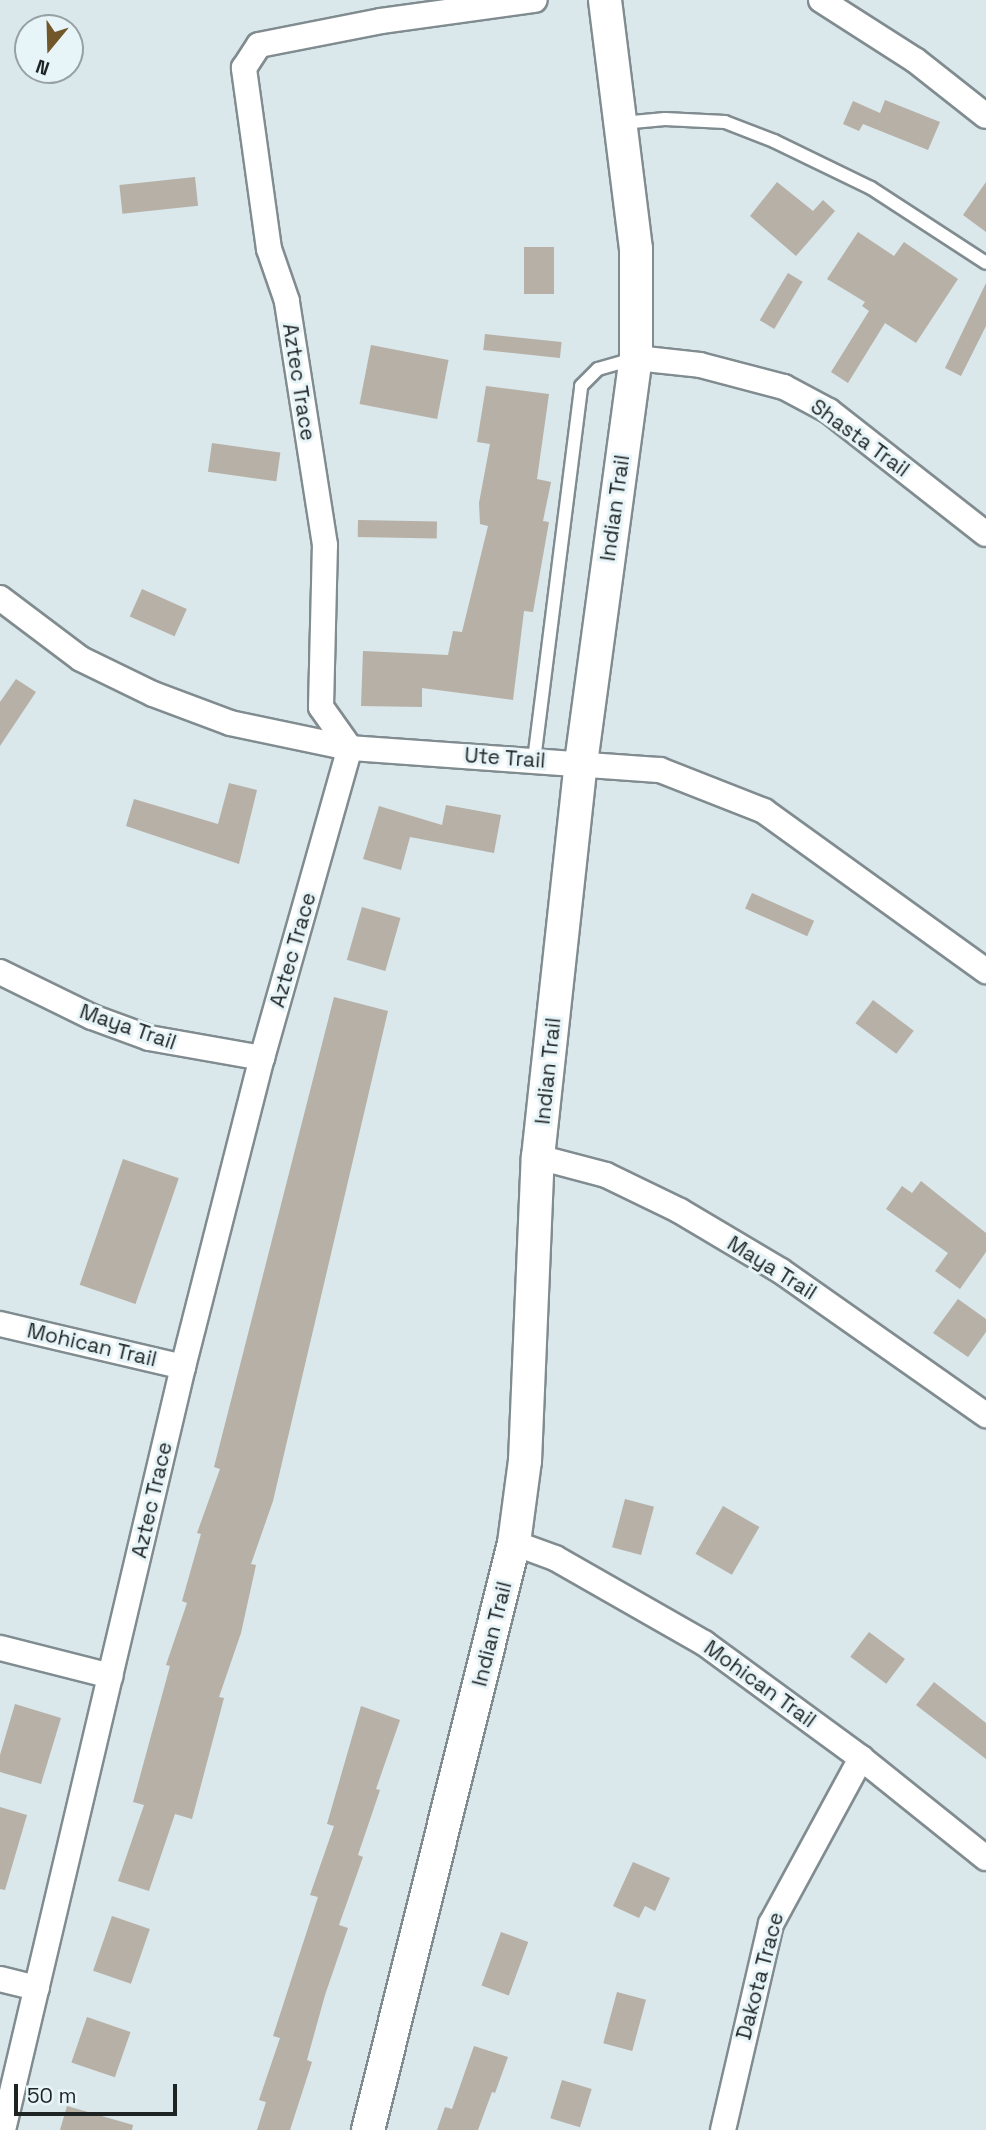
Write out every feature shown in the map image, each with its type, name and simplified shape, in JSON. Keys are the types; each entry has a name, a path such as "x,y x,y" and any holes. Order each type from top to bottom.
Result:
{"street":[{"name":"Aztec Trace","path":"3,2130 183,1367 262,1058 350,747 321,707 325,545 286,301 269,249 244,68 259,45 381,21 535,0"},
{"name":"Indian Trail","path":"368,2130 514,1543 531,1392 538,1157 581,763 636,358 636,249 618,124 605,0"},
{"path":"821,0 915,60 986,116"},
{"name":"Shasta Trail","path":"636,358 711,367 784,387 829,411 986,534"},
{"name":"Ute Trail","path":"0,598 81,659 153,694 230,723 350,747 660,770 764,811 986,971"},
{"name":"Maya Trail","path":"0,972 92,1017 149,1038 262,1058"},
{"name":"Maya Trail","path":"538,1157 606,1175 680,1211 781,1271 982,1403"},
{"name":"Mohican Trail","path":"0,1324 183,1367"},
{"name":"Mohican Trail","path":"514,1543 555,1558 645,1606 704,1643 861,1758 986,1858"},
{"path":"0,1648 111,1676"},
{"name":"Dakota Trace","path":"723,2130 771,1924 861,1758"},
{"path":"0,1979 37,1988"}],"lane":[{"path":"618,124 665,119 725,122 871,188 986,263"},
{"path":"534,760 581,386 598,369 636,358"}],"building":[{"path":"885,100 940,122 928,150 863,124 859,131 843,124 853,101 880,113"},
{"path":"195,177 198,206 122,214 119,185"},
{"path":"777,182 813,211 823,200 835,211 796,256 750,216"},
{"path":"986,182 986,232 963,215"},
{"path":"858,232 894,256 904,242 958,279 916,343 885,323 848,383 831,372 869,311 862,306 865,302 827,279"},
{"path":"524,247 554,247 554,294 524,294"},
{"path":"788,273 803,282 774,329 760,320"},
{"path":"986,283 986,326 961,376 945,368"},
{"path":"485,334 562,342 560,358 483,350"},
{"path":"371,345 449,360 437,419 360,404"},
{"path":"486,386 549,394 537,479 551,482 543,521 549,522 533,612 524,611 513,700 422,688 422,707 361,706 363,651 448,655 453,631 462,632 488,526 480,524 479,503 490,444 477,442"},
{"path":"212,443 280,453 276,481 208,472"},
{"path":"358,520 437,521 437,538 358,537"},
{"path":"142,589 187,609 175,636 130,616"},
{"path":"16,679 36,692 0,746 0,702"},
{"path":"229,783 257,790 239,864 126,826 134,799 218,824"},
{"path":"446,805 501,815 494,853 410,837 401,870 363,859 379,806 442,825"},
{"path":"752,893 814,921 807,936 745,909"},
{"path":"362,907 400,918 385,971 347,960"},
{"path":"334,997 388,1011 273,1501 251,1564 256,1565 241,1633 219,1697 224,1698 192,1819 175,1814 149,1891 118,1881 144,1805 133,1802 170,1666 166,1665 187,1603 182,1601 201,1534 197,1533 220,1469 214,1467"},
{"path":"873,1000 914,1031 896,1054 856,1023"},
{"path":"123,1159 179,1178 135,1304 80,1285"},
{"path":"921,1181 986,1233 986,1252 960,1289 935,1271 948,1253 886,1209 902,1186 912,1193"},
{"path":"958,1299 986,1319 986,1332 968,1357 933,1333"},
{"path":"625,1499 654,1507 641,1555 612,1547"},
{"path":"723,1506 759,1527 732,1575 696,1554"},
{"path":"869,1632 905,1659 886,1684 850,1657"},
{"path":"934,1682 986,1723 986,1759 916,1705"},
{"path":"15,1704 61,1718 41,1784 0,1772 0,1755"},
{"path":"361,1706 400,1720 376,1789 380,1790 358,1855 363,1857 339,1925 348,1928 325,1995 307,2060 312,2062 290,2130 257,2130 266,2102 259,2100 280,2038 273,2036 318,1897 310,1895 334,1826 327,1824"},
{"path":"0,1807 27,1815 5,1890 0,1889"},
{"path":"633,1862 670,1878 655,1911 645,1906 639,1918 613,1906"},
{"path":"112,1916 150,1929 131,1984 93,1971"},
{"path":"501,1932 528,1942 509,1995 482,1986"},
{"path":"617,1992 646,2000 632,2051 603,2043"},
{"path":"87,2017 130,2032 115,2077 71,2062"},
{"path":"474,2046 508,2057 495,2093 492,2092 478,2130 437,2130 445,2107 452,2109"},
{"path":"562,2080 592,2089 580,2127 550,2118"},
{"path":"67,2106 133,2125 132,2130 60,2130"}]}
